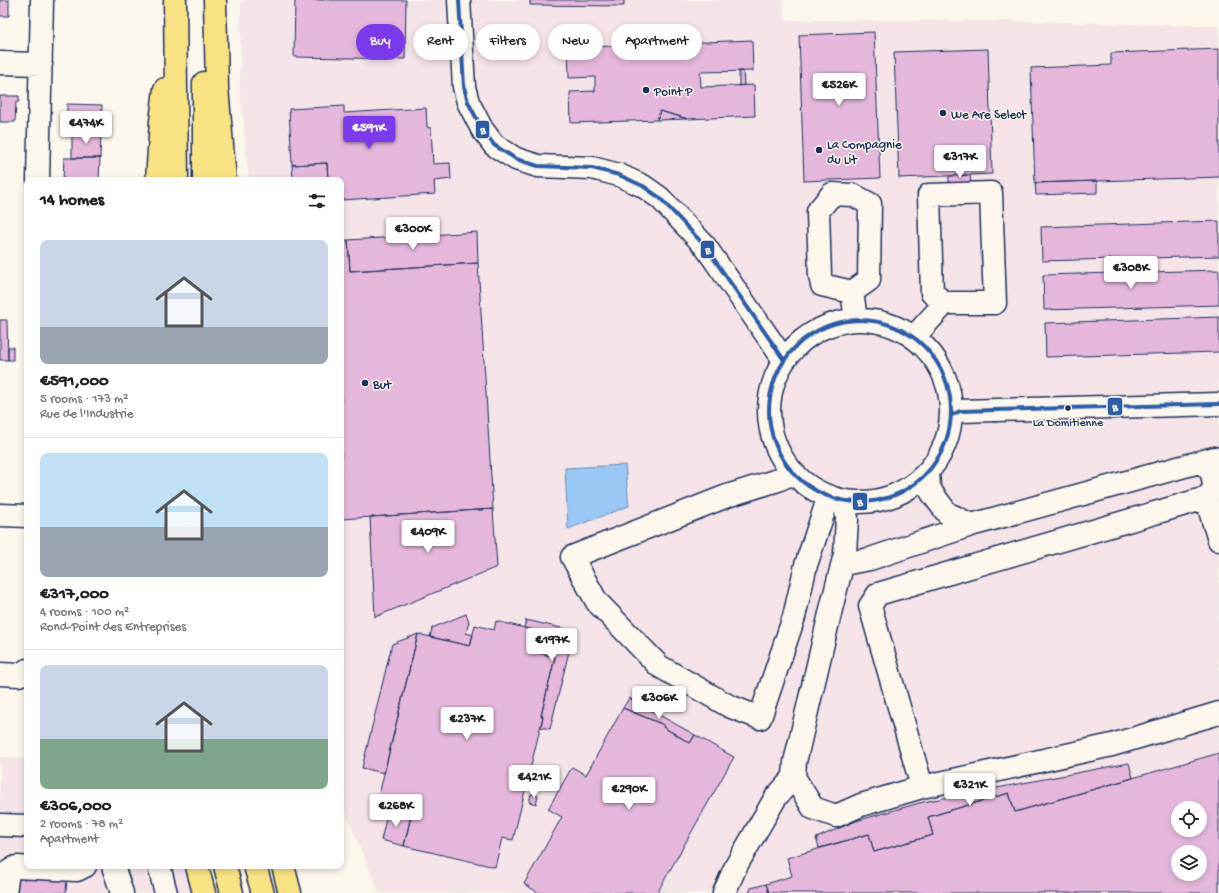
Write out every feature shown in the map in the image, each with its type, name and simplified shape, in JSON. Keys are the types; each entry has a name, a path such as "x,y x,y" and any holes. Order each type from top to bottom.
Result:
{"highway":[{"path":"204,0 204,177"},
{"path":"216,0 217,87 225,177"},
{"path":"216,31 219,0"},
{"path":"157,177 161,121 175,2"},
{"path":"175,2 177,177"},
{"path":"198,869 204,893"},
{"path":"226,869 232,893"},
{"path":"256,869 263,893"},
{"path":"284,869 290,893"}],"street":[{"path":"38,177 42,0"},
{"path":"459,0 464,87 468,102 478,123 494,145 516,159 538,166 592,168 620,175 643,186 660,198 705,246 784,360"},
{"path":"0,63 41,64"},
{"path":"914,337 945,303 995,303 991,193 930,196 932,293 945,303"},
{"path":"852,292 856,319"},
{"path":"856,319 877,321 890,325 914,337 930,352 943,371 950,392 952,415 945,446 928,472 904,491 876,501 837,499 810,487 793,473 779,454 771,431 769,408 773,383 784,360 804,339 828,325 856,319"},
{"path":"952,415 960,411 1219,404"},
{"path":"843,564 870,559 971,525 1210,459 1210,469 1213,477 1214,490 1206,498 878,594 870,606 922,787"},
{"path":"928,472 929,487 947,513 971,525"},
{"path":"793,473 778,480 727,496 572,557 597,602 659,666 729,706 760,718 794,617 806,565 837,499"},
{"path":"1206,498 1219,540"},
{"path":"837,499 846,526 846,554 832,604 795,762 794,777 813,808 836,816 861,805 922,787 1112,745 1219,713"},
{"path":"0,515 24,516"},
{"path":"0,674 19,675 24,672"},
{"path":"724,893 736,866 776,797 794,777"},
{"path":"0,825 24,826"},
{"path":"5,893 8,872 16,868 24,868"},
{"path":"46,869 79,869"},
{"path":"114,869 122,893"},
{"path":"160,869 166,893"}],"shaded area":[{"path":"241,0 783,0 785,20 1007,21 1219,26 1219,893 379,893 344,808 344,177 249,177 240,88"},
{"path":"0,757 24,758 24,869 186,869 192,893 0,893"}],"water":[{"path":"625,465 629,506 568,529 565,468"}],"building":[{"path":"0,0 9,0 9,16 0,16"},
{"path":"295,0 406,0 405,59 405,24 356,24 356,58 294,57"},
{"path":"530,0 624,0 624,6 530,5"},
{"path":"874,32 880,178 804,181 799,35"},
{"path":"752,40 753,71 700,72 701,87 754,85 755,116 688,119 660,111 657,120 571,123 570,92 595,91 595,77 569,78 568,60 603,60 603,46 611,46 611,60 702,60 702,42"},
{"name":"We Are Select","path":"988,49 992,174 899,178 894,52"},
{"path":"1219,49 1219,177 1035,183 1031,68 1111,65 1111,53"},
{"path":"739,71 743,71 744,85 739,86"},
{"path":"0,96 19,96 19,102 16,102 15,122 0,122"},
{"path":"67,104 102,105 101,132 72,132 73,114 67,114"},
{"path":"344,106 344,113 426,108 427,127 431,128 433,164 450,163 451,179 434,181 435,194 344,200 344,177 328,177 327,163 292,165 289,109"},
{"path":"660,111 688,119 657,120"},
{"path":"72,132 101,132 100,158 72,158"},
{"path":"64,158 100,158 99,177 63,177"},
{"path":"327,163 328,177 293,177 292,165"},
{"path":"970,175 971,183 949,183 949,176"},
{"path":"1097,181 1097,193 1036,195 1035,183"},
{"path":"1219,221 1219,256 1042,261 1041,227"},
{"path":"477,232 478,263 350,271 348,240"},
{"path":"344,240 348,240 350,271 478,263 493,509 344,519"},
{"path":"1219,270 1219,305 1044,310 1043,275"},
{"path":"1219,317 1219,352 1046,357 1045,323"},
{"path":"0,320 7,320 8,360 0,360"},
{"path":"8,347 13,347 13,360 8,360"},
{"path":"493,509 497,567 375,617 370,517"},
{"path":"466,614 469,622 466,633 473,635 470,646 430,637 432,628"},
{"path":"526,620 574,631 550,729 541,727 543,716 541,716 555,657 532,651 537,631 524,628"},
{"path":"496,621 537,631 532,651 555,657 541,716 543,716 513,840 502,838 495,867 404,846 411,816 376,807 418,634 470,646 475,625 494,630"},
{"path":"418,634 384,773 362,768 392,644"},
{"path":"629,698 695,735 690,743 663,727 664,725 623,708"},
{"path":"623,708 664,725 663,727 690,743 695,735 734,757 657,893 539,893 524,884 562,817 548,809 572,767 586,775"},
{"path":"1219,753 1219,893 769,893 766,884 792,876 787,858 869,834 874,852 933,835 928,817 1009,793 1015,812"},
{"path":"1129,763 1133,778 1015,812 1009,793 928,817 933,835 874,852 869,834 819,848 816,838 856,821 923,802"},
{"path":"531,794 538,796 536,804 529,802"},
{"path":"388,810 411,816 404,846 381,840"},
{"path":"12,876 67,879 66,892 11,893"},
{"path":"766,884 769,893 749,893 751,888"}],"transit line":[{"name":"B","path":"459,0 464,87 468,102 482,129 494,145 516,159 538,166 592,168 619,175 643,186 660,198 705,246 784,360"},
{"name":"B","path":"860,320 878,322 895,327 918,341 930,353 944,376 949,393 951,411 949,429 944,446 930,469 918,481 895,495 878,500 860,502 842,500 825,495 802,481 790,469 776,446 771,429 769,411 771,393 776,376 790,353 802,341 825,327 842,322 860,320"},
{"name":"B","path":"952,415 960,411 1219,404"}],"place":[{"name":"Point P","path":"646,90"},
{"name":"We Are Select","path":"943,113"},
{"name":"La Compagnie du Lit","path":"819,150"},
{"name":"But","path":"365,383"},
{"name":"La Domitienne","path":"1068,408"}]}
